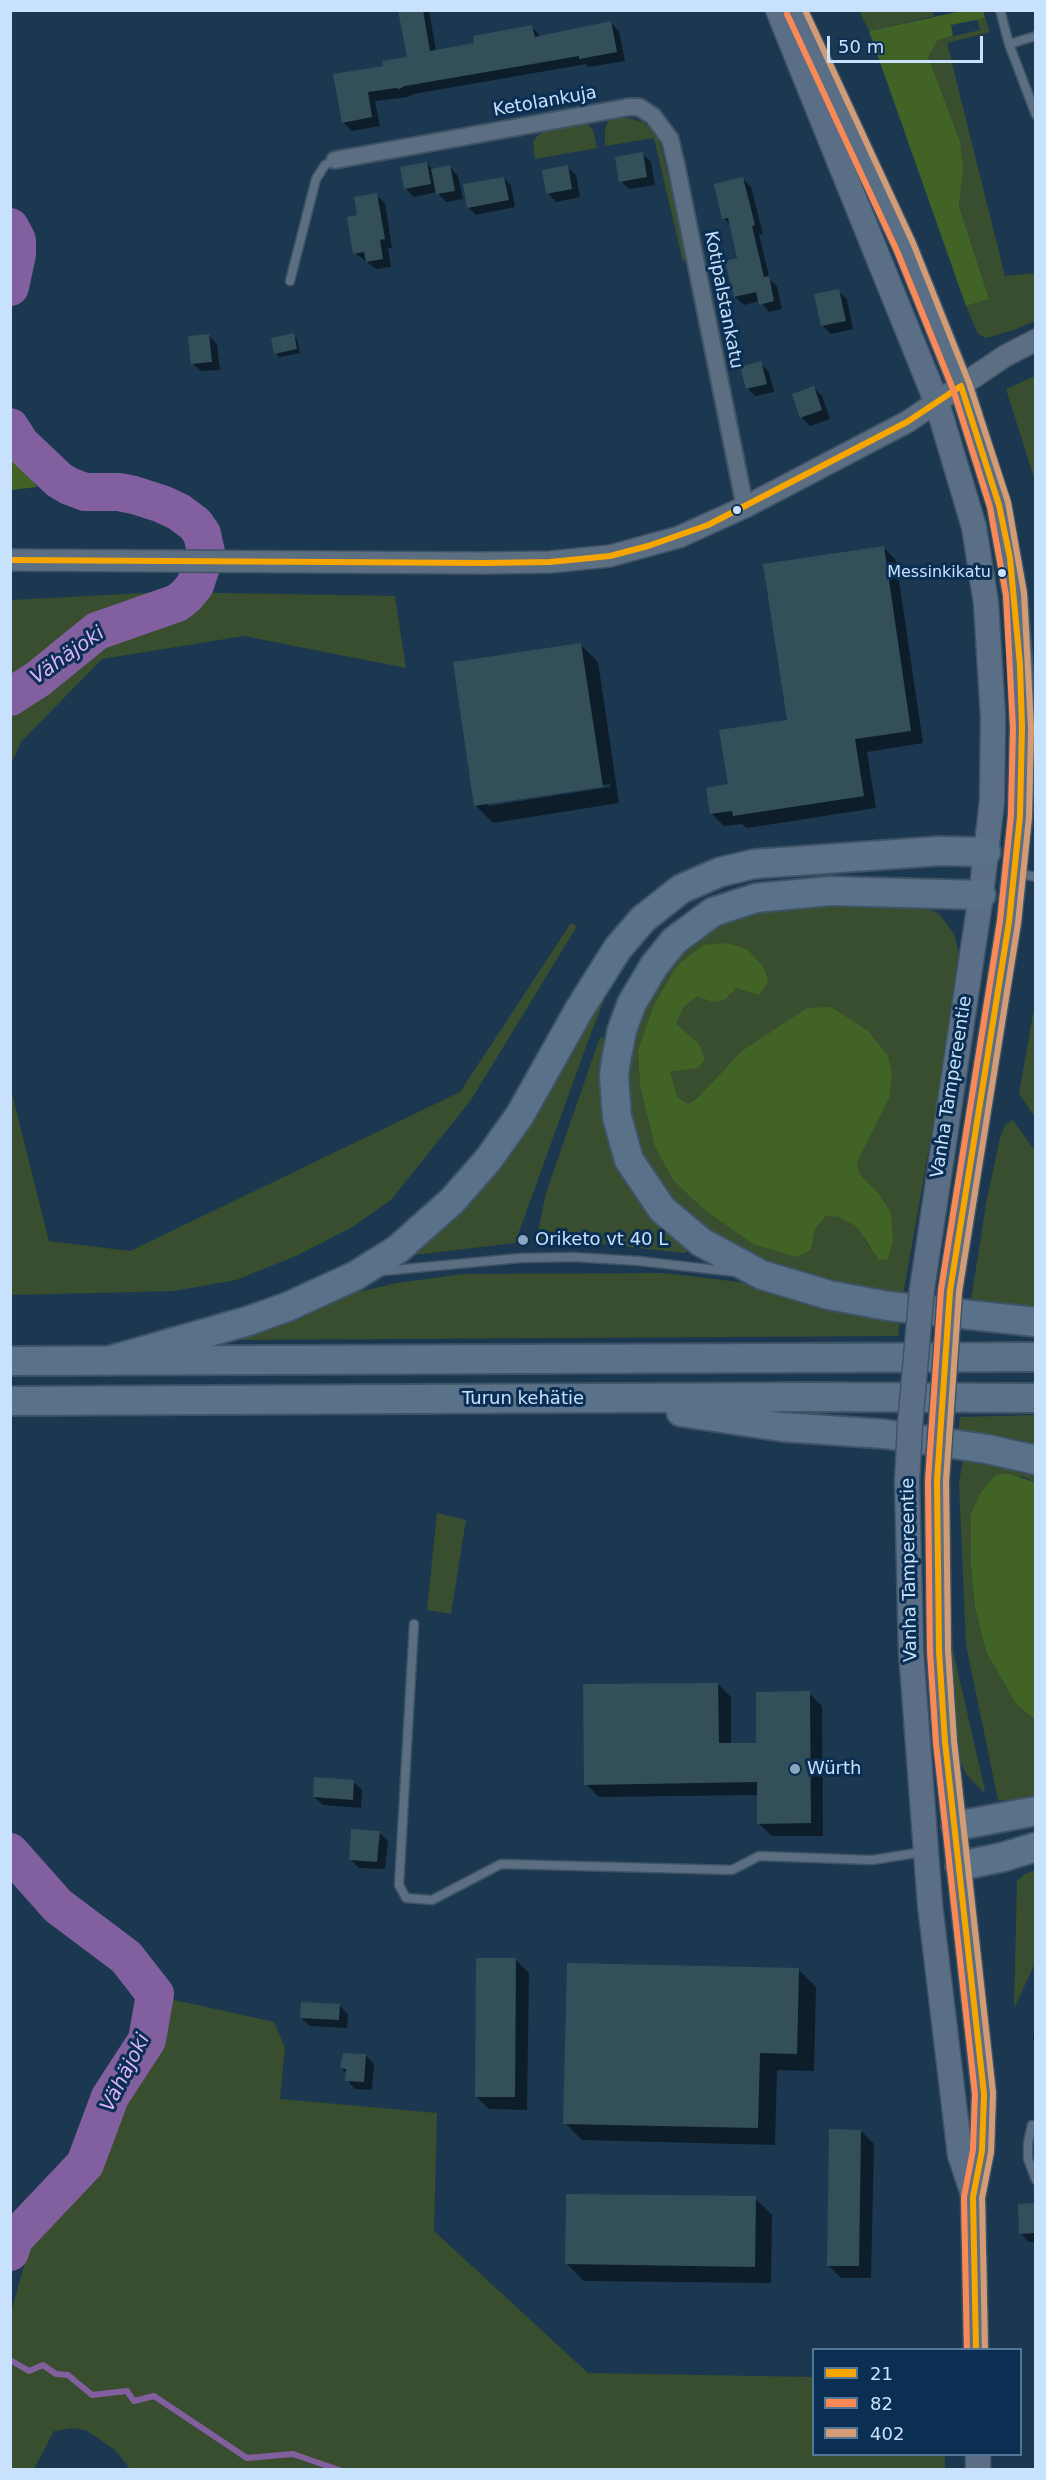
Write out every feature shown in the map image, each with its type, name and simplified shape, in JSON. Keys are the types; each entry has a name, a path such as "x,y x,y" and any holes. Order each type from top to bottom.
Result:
{"highway":[{"path":"108,1361 248,1321 312,1297 355,1276 398,1249 452,1201 488,1160 520,1115 579,1010 618,948 649,914 681,889 720,872 754,864 939,851 986,852"},
{"path":"981,895 830,891 748,900 713,912 686,930 663,953 632,1003 622,1030 614,1075 617,1117 629,1160 651,1195 681,1226 718,1253 762,1275 829,1295 888,1306 1035,1322"},
{"path":"10,1361 1035,1357"},
{"name":"Turun kehätie","path":"10,1401 1035,1398"},
{"path":"596,1399 782,1427 885,1434 987,1449 1035,1460"},
{"path":"956,1826 1035,1811"},
{"path":"960,1866 1003,1857 1035,1847"}],"main road":[{"name":"Vanha Tampereentie","path":"778,10 937,403 974,527 986,603 993,717 992,801 981,895 922,1289 907,1482 911,1651 930,1905 960,2155 974,2197"},
{"name":"Vanha Tampereentie","path":"795,10 905,247 961,386 999,505 1015,594 1022,728 1020,816 1025,875 1009,922 950,1291 937,1481 939,1651 945,1742 984,2094 982,2151 974,2197 976,2348"},
{"path":"986,852 1025,875"},
{"path":"981,895 1025,875"},
{"path":"956,1826 926,1852 960,1866"}],"street":[{"name":"Ketolankuja","path":"335,160 629,107 639,107 644,111"},
{"name":"Kotipalstankatu","path":"644,111 662,126 670,139 745,507"},
{"path":"10,560 485,563 579,560 610,556 679,537 745,507 907,422 1005,356 1035,340"}],"lane":[{"path":"1000,10 1009,44 1035,115"},
{"path":"1009,44 1035,36"},
{"path":"290,281 316,179 325,165 335,160"},
{"path":"355,1276 408,1268 498,1260 573,1257 639,1261 762,1275"},
{"path":"414,1624 399,1885 406,1898 432,1900 501,1864 732,1870 759,1856 872,1860 926,1852"},
{"path":"1032,2125 1028,2143 1028,2159 1035,2180"}],"green space":[{"path":"966,10 983,11 985,18 951,25 953,36 938,40 928,57 960,142 963,171 959,206 989,299 966,306 869,31"},
{"path":"859,11 933,11 934,16 869,31"},
{"path":"985,18 990,32 947,43 1005,276 1036,273 1035,321 986,338 978,334 966,306 989,299 959,206 963,171 928,57 938,40 980,30 977,19"},
{"path":"623,117 643,122 654,131 660,143 688,259 683,262 654,138 605,146 605,130 608,121"},
{"path":"587,123 593,130 597,148 535,159 533,142 537,136 548,129"},
{"path":"1035,376 1035,481 1006,389"},
{"path":"11,449 37,487 11,490"},
{"path":"165,592 395,596 406,668 244,636 102,659 21,742 11,764 11,600"},
{"path":"872,903 926,908 940,915 954,934 960,957 960,974 903,1295 773,1270 681,1218 631,1142 627,1037 668,961 723,921 763,907","holes":["728,943 745,991 736,988 713,1002 697,997 684,1007 676,1024 684,1032 698,1068 669,1072 677,1098 688,1104 698,1098 889,1099 857,1162 859,1175 879,1194 869,1247 856,1225 839,1217 826,1216 815,1229 811,1250 727,1224 701,1207 673,1180 655,1147 640,1086 638,1051"]},
{"path":"571,923 577,926 471,1100 391,1200 351,1228 296,1256 236,1280 174,1291 11,1295 11,1090 49,1241 130,1251 460,1092"},
{"path":"728,943 748,950 764,968 768,982 759,995 736,988 724,1000 713,1002 697,997 684,1007 676,1024 698,1043 705,1059 698,1068 670,1072 677,1097 688,1104 698,1098 742,1051 807,1008 831,1007 868,1031 888,1056 892,1075 889,1099 857,1162 860,1175 879,1194 891,1213 893,1241 888,1259 879,1260 856,1226 839,1217 826,1216 815,1229 811,1250 796,1257 753,1244 701,1207 673,1180 655,1147 640,1086 638,1051 654,1005 677,966 703,945"},
{"path":"619,969 587,1044 515,1243 405,1256"},
{"path":"1035,1003 1036,1117 1019,1094"},
{"path":"600,1037 605,1039 601,1083 607,1128 657,1223 688,1250 685,1253 601,1244 536,1242 546,1193"},
{"path":"1013,1120 1035,1151 1035,1307 971,1300 987,1198 1000,1138 1005,1125"},
{"path":"664,1273 739,1282 900,1320 898,1336 225,1340 345,1295 397,1283 463,1274"},
{"path":"1035,1415 1035,1445 958,1434 960,1417"},
{"path":"963,1459 1004,1465 1035,1473 1035,1482 1022,1476 971,1514 971,1567 975,1608 986,1652 1016,1704 1035,1720 1035,1795 1015,1800 998,1800 966,1645 959,1483"},
{"path":"1005,1473 1035,1482 1035,1720 1016,1704 986,1652 975,1608 971,1567 971,1514 981,1492 995,1476"},
{"path":"437,1513 466,1520 451,1614 427,1610"},
{"path":"948,1629 985,1790 983,1792 966,1774 959,1758 954,1736"},
{"path":"1035,1870 1035,1963 1014,2009 1017,1881 1025,1874"},
{"path":"170,1999 274,2022 285,2048 280,2099 437,2113 434,2231 588,2373 812,2377 812,2456 945,2456 945,2469 131,2470 115,2450 85,2430 74,2428 54,2431 34,2469 11,2469 11,2312 29,2248 103,2157"}],"building":[{"path":"398,10 423,10 430,51 474,43 473,36 532,25 535,37 611,21 617,52 579,59 579,56 405,86 399,89 368,92 372,117 342,123 333,74 383,66 382,61 407,57"},
{"path":"643,152 647,177 619,182 615,157"},
{"path":"427,162 431,184 404,189 400,167"},
{"path":"450,165 455,191 436,194 431,169"},
{"path":"568,165 572,189 546,194 542,170"},
{"path":"504,177 509,200 467,208 463,184"},
{"path":"743,177 755,225 752,226 764,277 769,276 774,301 759,305 756,292 734,297 725,261 737,258 728,218 722,219 714,184"},
{"path":"377,193 385,239 380,240 383,259 366,262 364,252 353,254 347,217 357,215 354,197"},
{"path":"839,289 846,321 821,326 814,294"},
{"path":"294,333 297,349 274,354 271,338"},
{"path":"209,334 212,362 191,364 188,336"},
{"path":"761,361 767,384 746,389 740,367"},
{"path":"814,386 822,410 800,418 792,394"},
{"path":"884,546 911,731 855,739 864,796 733,816 732,811 710,814 706,788 728,784 719,730 787,720 763,564"},
{"path":"581,643 603,787 474,806 453,662"},
{"path":"718,1683 719,1743 756,1743 756,1692 810,1691 811,1823 757,1824 757,1782 584,1785 583,1684"},
{"path":"314,1777 354,1780 353,1800 313,1797"},
{"path":"351,1829 380,1831 377,1862 349,1860"},
{"path":"476,1958 516,1958 515,2097 475,2097"},
{"path":"567,1963 799,1968 797,2054 760,2053 758,2128 563,2124"},
{"path":"301,2002 340,2004 339,2020 300,2018"},
{"path":"343,2053 366,2054 364,2082 345,2081 346,2069 340,2068"},
{"path":"829,2129 861,2130 859,2266 827,2266"},
{"path":"566,2194 756,2196 755,2267 565,2264"},
{"path":"1035,2203 1035,2233 1019,2234 1018,2204"}],"waterway":[{"name":"Vähäjoki","path":"10,227 17,240 17,254 10,287"},
{"name":"Vähäjoki","path":"10,427 21,444 59,480 69,486 85,492 119,492 134,495 179,512 195,524 202,534 206,552 195,585 177,603 97,631 38,679 10,697"},
{"name":"Vähäjoki","path":"10,1852 58,1906 126,1957 155,1994 147,2040 110,2097 85,2164 14,2239 10,2252"},
{"path":"10,2360 29,2371 43,2365 56,2374 68,2375 92,2395 127,2391 134,2401 154,2396 247,2458 293,2454 339,2470"}],"transit line":[{"name":"402","path":"805,10 913,243 969,383 1008,502 1024,593 1031,728 1029,817 1018,923 959,1292 946,1481 948,1651 954,1741 993,2093 991,2152 982,2198 985,2348"},
{"name":"82","path":"787,14 897,251 953,389 990,507 1006,595 1013,728 1011,815 1000,921 941,1290 928,1481 930,1651 936,1743 975,2094 973,2150 964,2197 967,2348"},
{"name":"21","path":"10,560 485,563 550,562 610,556 648,546 708,525 907,422 961,386 999,505 1010,558 1020,665 1022,728 1020,816 1009,922 950,1291 937,1481 939,1651 945,1742 984,2094 982,2151 973,2197 976,2348"}],"place":[{"name":"Messinkikatu","path":"1002,573"},
{"name":"Oriketo vt 40 L","path":"523,1240"},
{"name":"Würth","path":"795,1769"}]}
